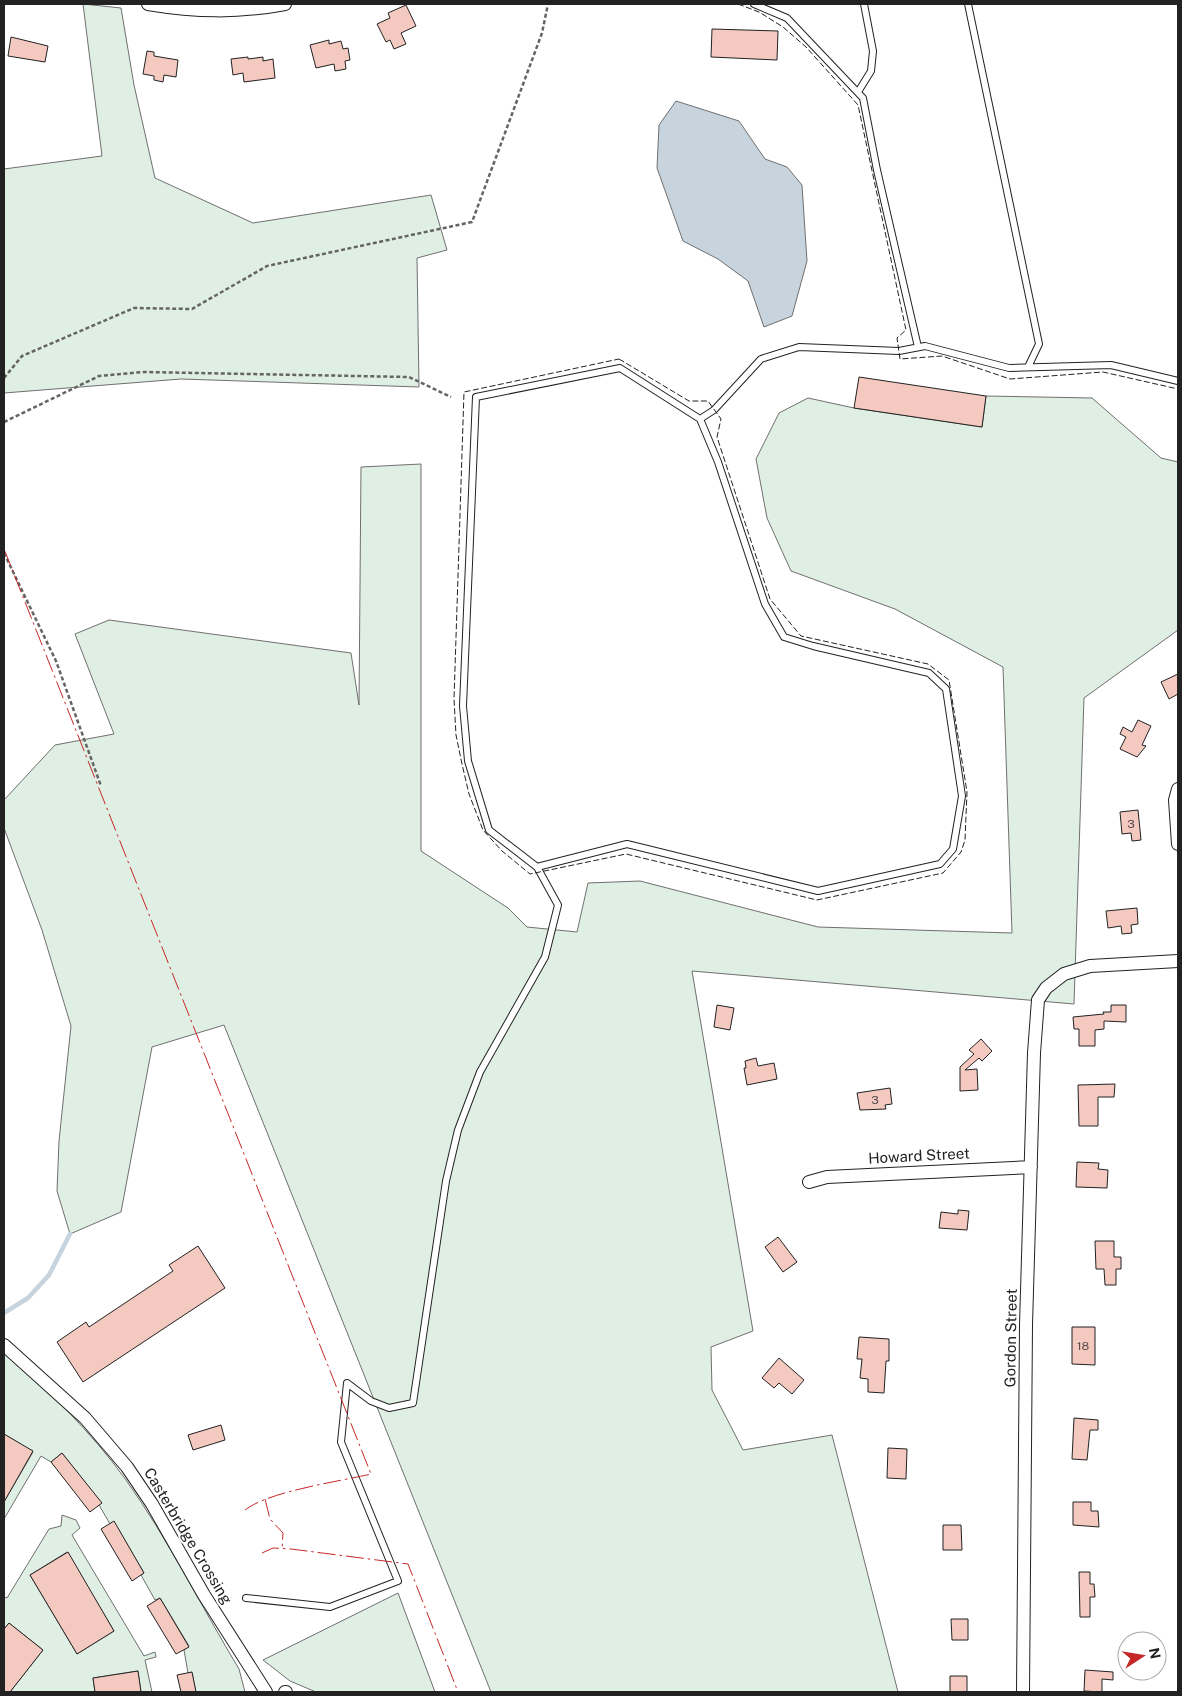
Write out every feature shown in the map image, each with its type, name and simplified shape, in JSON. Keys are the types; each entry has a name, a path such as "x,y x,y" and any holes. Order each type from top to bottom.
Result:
{"street":[{"path":"148,4 217,12 256,9 285,4"},
{"path":"1178,789 1175,800 1178,844"},
{"name":"Gordon Street","path":"1023,1692 1026,1326 1038,1000 1046,988 1064,974 1090,966 1178,960"},
{"name":"Howard Street","path":"808,1182 827,1177 1031,1167"},
{"name":"Casterbridge Crossing","path":"4,1345 85,1418 127,1467 152,1504 204,1596 266,1692"}],"lane":[{"path":"754,4 788,18 864,98 877,170 918,347"},
{"path":"858,92 871,72 873,51 864,4"},
{"path":"968,4 1039,344 1028,367"},
{"path":"700,419 714,410 761,359 799,346 899,351 925,346 1009,368 1111,365 1178,381"},
{"path":"246,1598 330,1607 398,1581 341,1442 348,1383 371,1401 389,1408 413,1403 446,1181 458,1130 480,1072 545,957 558,905 536,866 489,830 468,761 463,706 476,397 620,368 700,419 718,462 765,604 784,637 812,646 929,673 946,689 962,796 953,849 940,864 818,891 627,844 536,866"}],"path":[{"path":"4,378 22,356 134,308 192,309 267,266 472,222 542,33 548,4"},
{"path":"4,422 99,376 143,372 409,377 451,397"},
{"path":"4,553 56,661 101,786"}],"green space":[{"path":"83,4 121,8 134,85 155,178 253,223 431,195 447,250 417,258 419,387 181,379 4,393 4,169 102,156"},
{"path":"986,396 1092,398 1161,458 1178,462 1178,630 1084,698 1074,1004 692,971 753,1331 711,1347 712,1390 743,1450 832,1435 898,1692 491,1692 224,1025 152,1047 121,1212 70,1234 57,1191 59,1141 71,1026 42,930 4,828 4,800 55,745 114,734 75,634 109,620 351,653 359,705 361,467 421,464 421,851 508,908 527,927 577,932 588,883 640,881 818,927 1012,933 1003,667 895,609 791,571 767,518 756,459 779,413 808,398 854,408 982,427"},
{"path":"4,1345 83,1427 126,1480 170,1549 239,1669 245,1692 196,1692 192,1673 188,1673 184,1650 189,1646 160,1598 155,1600 141,1575 144,1573 114,1522 110,1524 99,1505 101,1503 62,1453 51,1462 41,1456 4,1519 4,1502 33,1452 4,1434"},
{"path":"62,1515 76,1520 80,1528 72,1535 144,1656 155,1652 156,1657 145,1660 152,1692 141,1692 138,1671 93,1678 95,1692 10,1692 43,1650 9,1623 4,1629 4,1597 7,1598 49,1529 61,1526","holes":["67,1552 114,1631 77,1654 30,1575"]},
{"path":"398,1593 435,1692 316,1692 290,1681 263,1660"}],"shaded area":[{"path":"676,101 739,121 765,159 787,167 802,185 807,261 792,316 764,327 748,281 718,259 683,241 657,168 659,125"}],"building":[{"path":"406,5 416,26 401,33 406,44 394,49 390,40 386,42 377,24 390,18 388,13"},
{"path":"712,29 778,31 777,60 711,57"},
{"path":"11,37 48,46 45,62 8,56"},
{"path":"329,40 329,44 341,41 343,49 348,48 350,60 345,61 346,69 335,71 334,64 316,68 310,45"},
{"path":"147,51 154,52 154,56 178,60 176,77 164,75 163,82 154,80 154,76 143,74"},
{"path":"248,57 248,59 263,57 263,61 273,59 275,78 244,82 243,73 233,75 231,59"},
{"path":"859,377 986,396 982,427 854,408"},
{"path":"1178,674 1178,694 1169,699 1161,682"},
{"path":"1138,720 1151,726 1142,745 1146,746 1137,757 1120,749 1126,737 1120,734 1123,727 1132,732"},
{"path":"1138,810 1141,840 1132,841 1131,833 1122,834 1120,812"},
{"path":"1137,908 1138,924 1131,925 1132,933 1122,934 1121,926 1108,928 1106,911"},
{"path":"717,1005 734,1008 730,1030 714,1027"},
{"path":"1111,1005 1126,1005 1126,1022 1104,1021 1104,1029 1095,1030 1095,1046 1079,1046 1079,1029 1074,1029 1073,1017 1111,1012"},
{"path":"981,1039 992,1051 982,1061 979,1058 965,1070 977,1069 978,1090 960,1091 960,1067 974,1054 969,1050"},
{"path":"756,1058 758,1066 774,1063 777,1079 747,1085 744,1068 746,1068 745,1061"},
{"path":"1115,1084 1114,1097 1098,1097 1098,1126 1079,1126 1078,1085"},
{"path":"890,1088 892,1104 885,1105 886,1109 860,1110 857,1093"},
{"path":"1077,1162 1099,1163 1098,1169 1108,1170 1107,1188 1076,1187"},
{"path":"958,1210 969,1211 967,1230 939,1228 941,1212 958,1214"},
{"path":"778,1237 797,1262 783,1272 765,1247"},
{"path":"1095,1241 1114,1241 1114,1257 1121,1257 1121,1269 1116,1269 1116,1285 1105,1285 1104,1269 1096,1269"},
{"path":"198,1246 225,1288 83,1382 57,1342 86,1322 89,1327 173,1271 169,1265"},
{"path":"1072,1327 1095,1327 1095,1365 1072,1364"},
{"path":"859,1337 889,1339 889,1361 886,1361 884,1393 868,1392 868,1379 860,1378 862,1359 857,1359"},
{"path":"779,1358 804,1380 792,1394 779,1383 774,1388 762,1378"},
{"path":"1074,1418 1098,1420 1098,1430 1090,1430 1087,1460 1072,1459"},
{"path":"221,1425 225,1440 193,1450 188,1435"},
{"path":"4,1434 33,1451 4,1502"},
{"path":"888,1448 907,1449 906,1479 887,1478"},
{"path":"62,1453 102,1503 90,1512 51,1462"},
{"path":"1073,1502 1091,1502 1091,1511 1098,1511 1099,1527 1073,1525"},
{"path":"114,1521 144,1573 132,1581 101,1529"},
{"path":"943,1525 961,1525 962,1550 943,1550"},
{"path":"68,1552 114,1631 77,1654 30,1575"},
{"path":"1079,1572 1090,1572 1090,1584 1094,1584 1095,1597 1090,1597 1090,1617 1080,1617"},
{"path":"160,1598 189,1647 176,1654 147,1606"},
{"path":"951,1619 968,1619 968,1640 952,1640"},
{"path":"9,1623 43,1650 10,1692 4,1692 4,1629"},
{"path":"1085,1670 1113,1672 1113,1680 1102,1679 1102,1692 1084,1691"},
{"path":"138,1671 141,1692 95,1692 93,1678"},
{"path":"192,1672 196,1692 181,1692 177,1675"},
{"path":"950,1676 967,1676 967,1692 950,1692"}],"waterway":[{"path":"4,1313 28,1298 49,1275 70,1234"}],"fence":[{"path":"738,4 759,12 783,27 806,47 858,105 906,330 897,338 900,359 942,356 1010,379 1103,372 1178,389"},
{"path":"619,359 689,401 708,401 721,419 717,437 770,599 801,636 928,664 949,680 967,792 965,840 961,852 943,873 817,900 626,854 530,874 502,851 483,830 469,794 462,764 456,735 454,699 464,392 619,359"}],"power":[{"path":"4,549 371,1474 287,1492 270,1497 245,1510"},
{"path":"265,1499 270,1519 283,1533 282,1549"},
{"path":"262,1553 273,1548 291,1549 408,1564 458,1692"}]}
